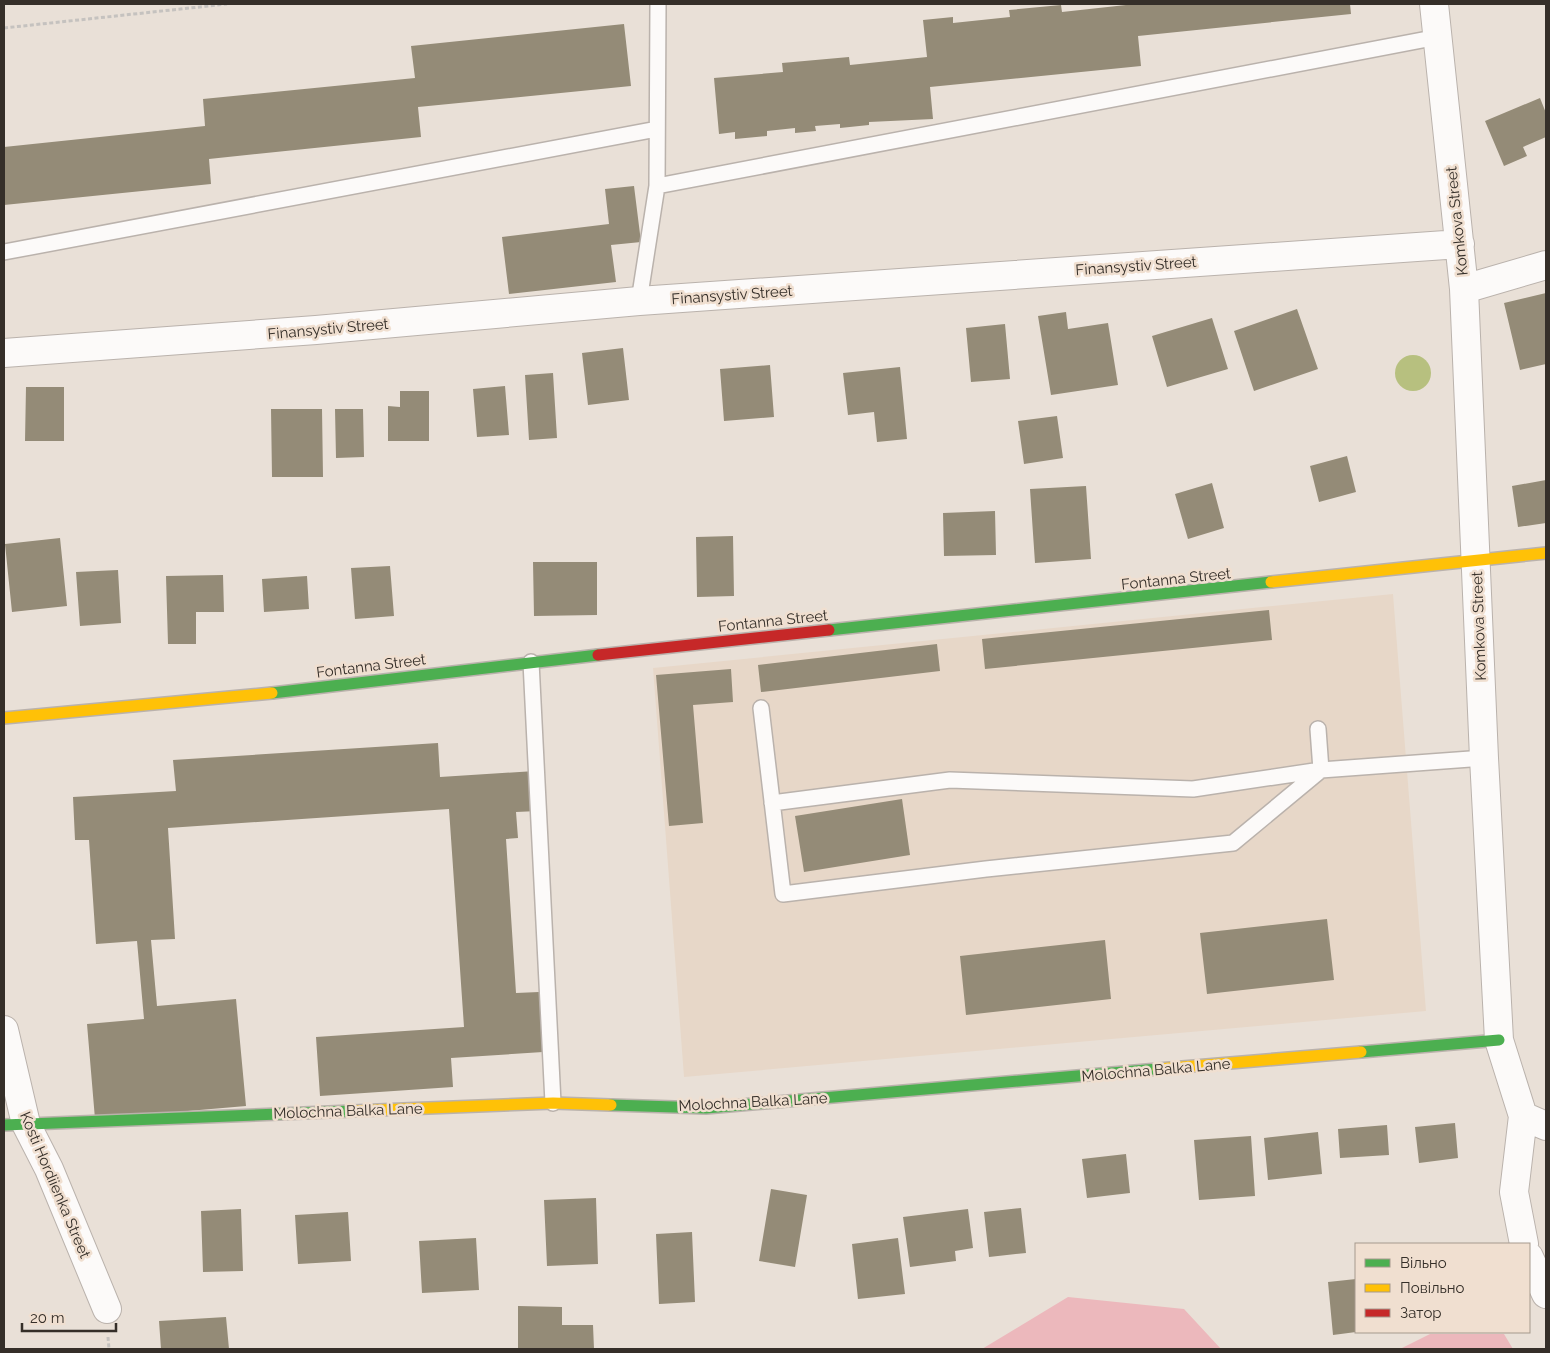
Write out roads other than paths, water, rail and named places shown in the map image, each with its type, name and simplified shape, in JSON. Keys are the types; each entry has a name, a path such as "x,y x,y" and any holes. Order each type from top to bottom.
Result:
{"street":[{"name":"Komkova Street","path":"1434,4 1464,289 1484,758 1499,1040 1534,1121 1514,1192 1524,1243"},
{"name":"Finansystiv Street","path":"4,353 316,330 639,301 1460,244"},
{"path":"1464,289 1546,265"},
{"name":"Fontanna Street","path":"4,718 314,689 531,662 1546,554"},
{"name":"Kosti Hordiienka Street","path":"4,1030 15,1124 49,1169 106,1309"},
{"name":"Molochna Balka Lane","path":"15,1124 553,1103 706,1108 1499,1040"},
{"path":"1530,1259 1546,1294"}],"lane":[{"path":"639,301 657,186 658,4"},
{"path":"657,186 1438,37"},
{"path":"4,252 657,129"},
{"path":"531,662 553,1103"},
{"path":"761,708 783,894 986,869 1233,843 1322,770"},
{"path":"1318,729 1322,770"},
{"path":"772,803 950,780 1193,789 1322,770 1484,758"}]}
